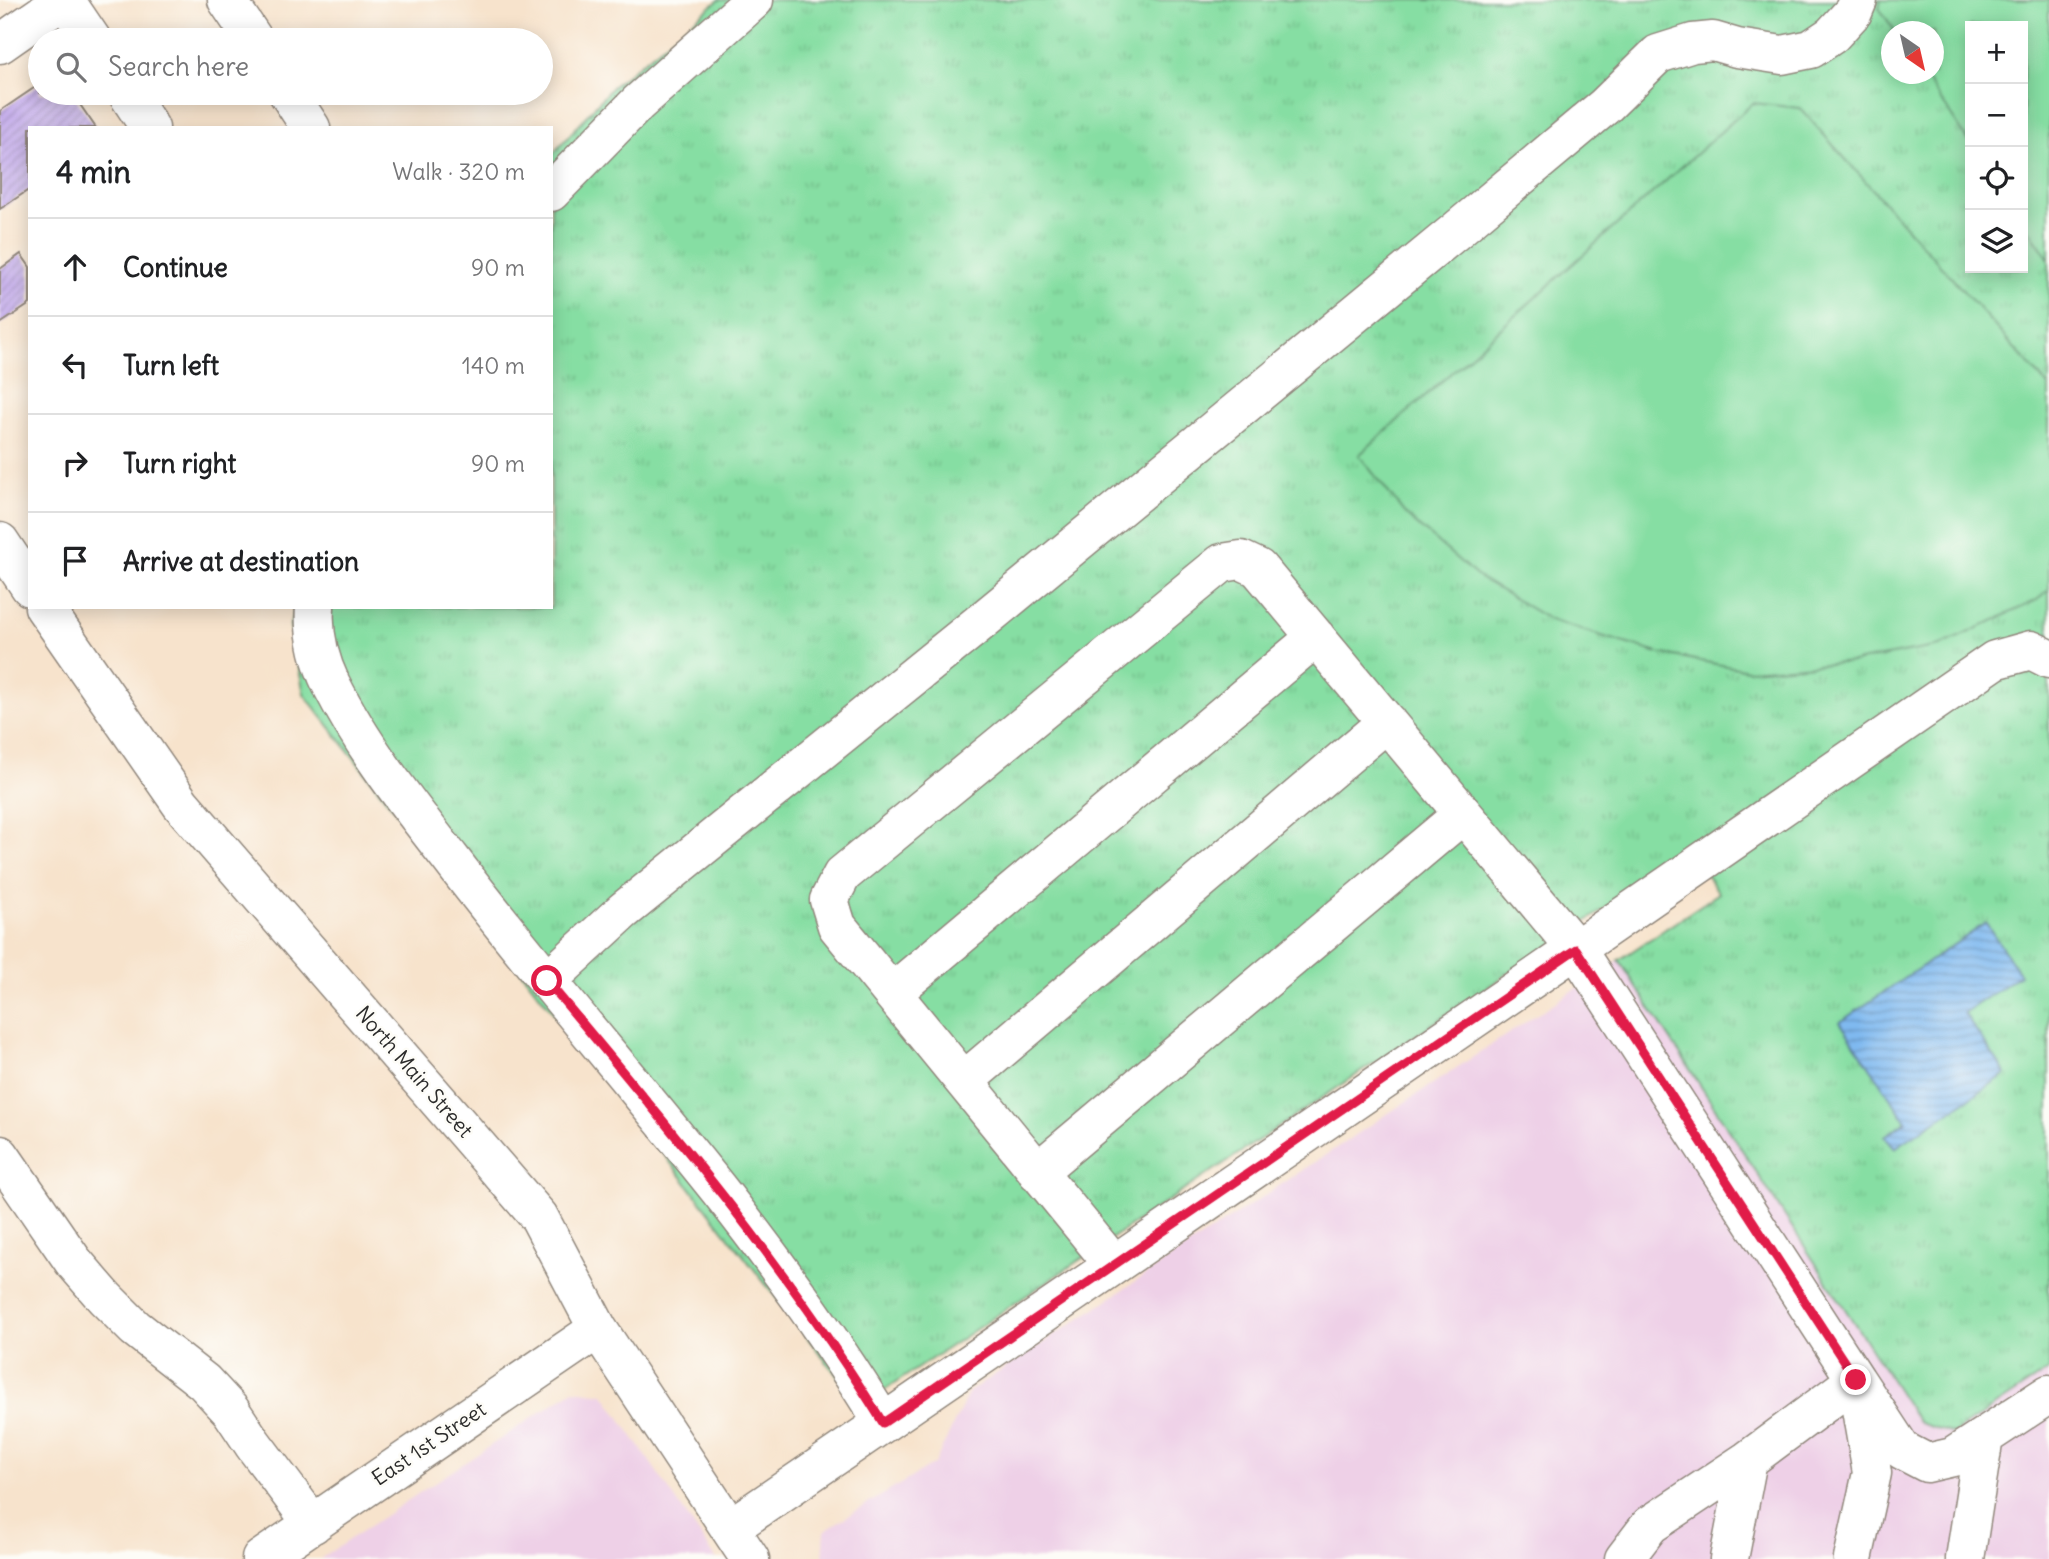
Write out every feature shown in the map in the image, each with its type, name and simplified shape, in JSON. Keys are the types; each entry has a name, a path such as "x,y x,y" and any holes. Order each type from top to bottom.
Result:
{"street":[{"path":"0,44 64,0 84,28"},
{"path":"228,0 246,28"},
{"path":"553,190 638,103 754,0"},
{"path":"547,981 622,911 982,621 1447,239 1605,106 1658,54 1693,43 1713,41 1782,55 1811,49 1832,35 1853,12 1858,0"},
{"path":"135,105 149,126"},
{"path":"296,105 310,126"},
{"path":"0,542 28,584"},
{"path":"1114,1265 837,926 828,900 842,875 1222,563 1241,560 1258,568 1576,949 1902,1450 1927,1463 1953,1457 2049,1394"},
{"name":"North Main Street","path":"45,609 181,804 540,1217 598,1329 750,1559"},
{"path":"315,609 314,625 321,660 331,684 366,743 492,914 782,1271 842,1357 883,1423"},
{"path":"892,993 1316,637"},
{"path":"730,1528 1995,660 2032,650 2049,659"},
{"path":"964,1081 1387,722"},
{"path":"1037,1172 1463,814"},
{"path":"0,1154 73,1261 135,1328 204,1382 232,1411 313,1524"},
{"name":"East 1st Street","path":"261,1559 598,1329"},
{"path":"1624,1559 1650,1525 1748,1460 1856,1380"},
{"path":"1853,1559 1872,1473 1856,1380"},
{"path":"1965,1559 1984,1437"},
{"path":"1729,1559 1748,1460"}],"shaded area":[{"path":"1619,960 1919,1423 1953,1434 2049,1370 2049,1559 823,1559 825,1530 935,1463 969,1392"},
{"path":"574,1390 604,1394 716,1559 320,1559"}],"green space":[{"path":"719,0 2049,0 2049,1370 1953,1434 1919,1423 1619,960 1719,893 1690,852 861,1406 304,694 290,625 294,609 553,609 553,154 612,87"},
{"path":"1881,0 2049,0 2049,259 2028,228 2028,21 1965,21 1965,136 1930,84 1944,84 1944,21 1888,21 1879,8"},
{"path":"1753,103 1800,108 2049,387 2049,590 2037,600 1940,646 1854,662 1748,670 1658,653 1552,621 1478,577 1406,515 1359,455"}],"water":[{"path":"1986,923 2020,975 1964,1013 2006,1074 1895,1148 1885,1136 1906,1121 1840,1022"}],"building":[{"path":"28,92 28,105 80,105 95,126 28,126 28,190 0,209 0,111"},
{"path":"21,254 28,264 28,305 0,324 0,269"}],"route":[{"path":"547,981 782,1271 842,1357 883,1423 1576,949 1856,1380"}]}
